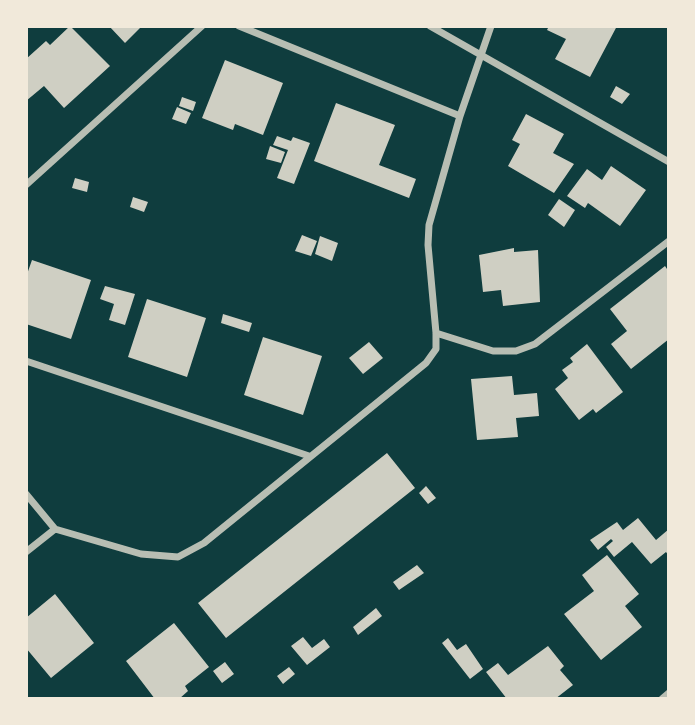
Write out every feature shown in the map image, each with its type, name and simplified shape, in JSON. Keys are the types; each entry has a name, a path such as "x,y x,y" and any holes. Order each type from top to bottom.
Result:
{"street":[{"path":"26,185 202,26"},
{"path":"239,26 460,116"},
{"path":"430,26 669,162"},
{"path":"26,494 55,528 141,554 178,557 204,543 426,363 436,349 428,245 429,225 460,116 491,26"},
{"path":"436,333 493,351 526,348 553,331 669,242"},
{"path":"26,362 309,456"},
{"path":"26,552 55,528"},
{"path":"662,699 669,693"}],"building":[{"path":"70,26 110,66 64,108 44,86 26,101 26,59 46,41 50,45"},
{"path":"109,26 142,26 125,43"},
{"path":"549,26 617,26 590,77 555,59 566,39 547,30"},
{"path":"225,60 283,83 263,135 235,124 233,130 202,118"},
{"path":"616,86 630,94 622,104 610,97"},
{"path":"182,97 196,102 193,111 179,106"},
{"path":"336,103 395,125 379,165 416,179 409,198 314,161"},
{"path":"177,107 191,113 186,124 172,119"},
{"path":"526,114 564,134 553,153 574,164 554,193 508,166 520,144 512,140"},
{"path":"277,136 291,141 293,137 310,143 294,184 277,178 288,150 273,145"},
{"path":"270,146 285,152 281,163 266,159"},
{"path":"611,166 646,190 620,226 588,203 585,208 567,196 587,169 602,180"},
{"path":"75,178 89,182 87,192 72,188"},
{"path":"133,197 148,202 144,212 130,207"},
{"path":"559,199 575,210 564,227 548,215"},
{"path":"302,235 317,241 311,256 295,251"},
{"path":"320,236 338,243 332,261 315,254"},
{"path":"514,248 514,252 538,250 540,302 503,306 501,290 483,292 479,255"},
{"path":"32,260 91,280 71,339 26,324 26,277"},
{"path":"665,266 669,272 669,339 631,369 611,344 627,331 610,309"},
{"path":"105,286 135,294 125,325 109,320 114,304 100,299"},
{"path":"147,299 206,318 187,377 128,357"},
{"path":"223,314 252,323 249,332 221,323"},
{"path":"263,337 322,356 303,415 244,395"},
{"path":"369,342 383,358 363,374 349,358"},
{"path":"587,344 623,392 596,413 593,409 579,420 555,389 568,378 562,370 573,362 570,358"},
{"path":"512,376 514,395 537,393 539,416 516,418 518,437 477,440 471,379"},
{"path":"387,453 415,488 226,638 198,603"},
{"path":"426,486 436,498 428,504 419,493"},
{"path":"638,518 656,540 669,529 669,556 666,552 651,564 632,542 614,557 606,547 613,541 611,539 598,550 590,540 617,522 623,530"},
{"path":"607,555 639,594 625,606 642,627 601,660 564,614 594,591 582,575"},
{"path":"417,565 424,573 399,590 393,582"},
{"path":"55,594 94,643 51,678 26,648 26,618"},
{"path":"376,608 382,616 358,635 353,627"},
{"path":"174,623 209,667 185,686 188,691 179,699 155,699 126,661"},
{"path":"303,637 312,648 324,639 330,647 307,665 291,646"},
{"path":"448,638 457,650 466,644 483,669 470,679 442,643"},
{"path":"548,646 564,666 560,670 573,685 555,699 507,699 486,672 498,663 508,675"},
{"path":"225,662 234,674 222,683 213,671"},
{"path":"289,667 295,674 283,684 277,676"}]}
